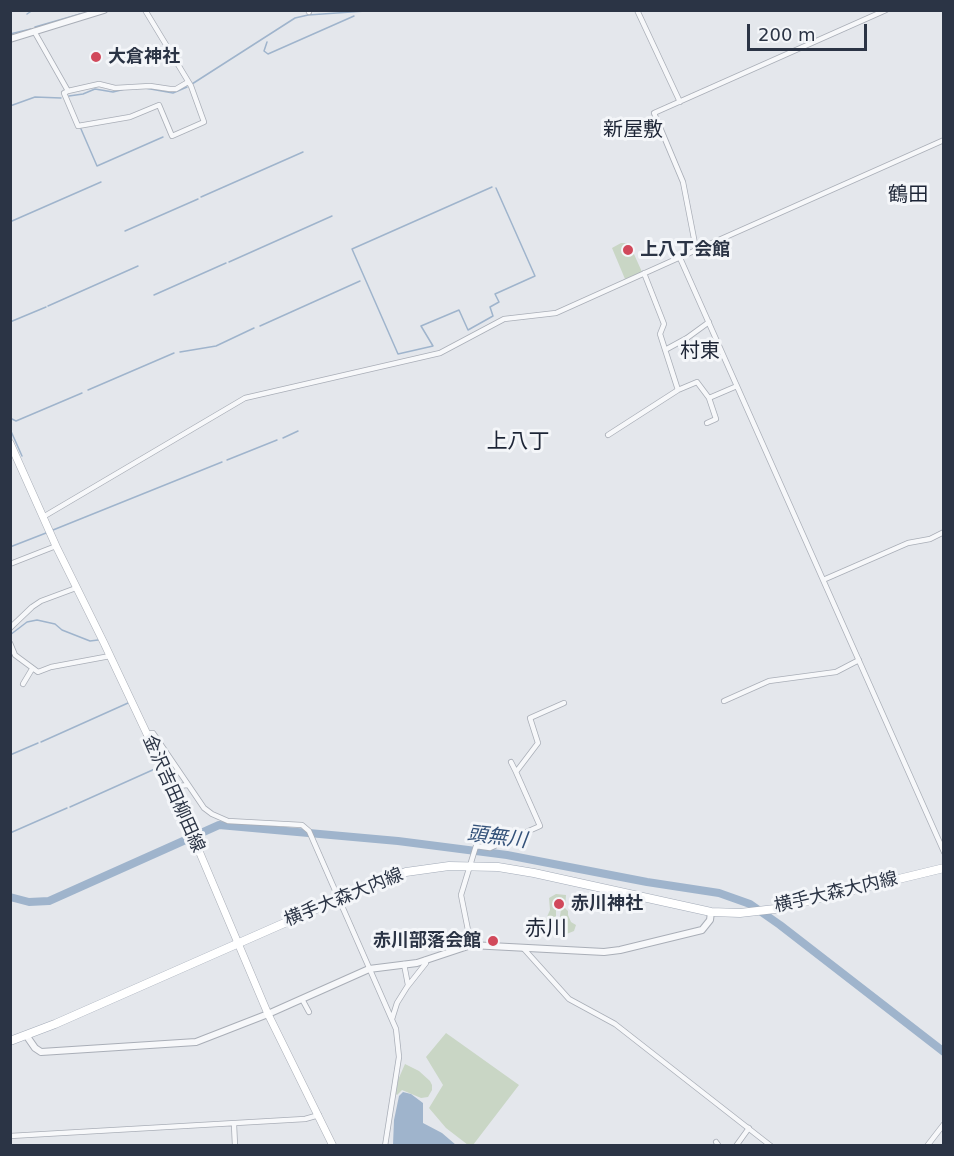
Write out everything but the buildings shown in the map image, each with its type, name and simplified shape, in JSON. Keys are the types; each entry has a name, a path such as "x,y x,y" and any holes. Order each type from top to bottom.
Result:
{"main road":[{"name":"金沢吉田柳田線","path":"10,443 56,546 172,787 268,1014 333,1146"},
{"name":"横手大森大内線","path":"10,1041 339,899 406,873 471,865 534,873 711,912 755,912 776,909 944,868"}],"street":[{"path":"10,39 104,10"},
{"path":"145,10 188,82 195,95 204,122 172,136 159,105 130,117 78,126 64,93 68,91 99,84 116,88 150,86 176,89 188,82"},
{"path":"637,10 680,102"},
{"path":"694,251 696,249 682,182 654,113 886,10"},
{"path":"34,30 68,91"},
{"path":"43,517 245,398 440,353 504,318 556,312 944,140"},
{"path":"680,258 944,852"},
{"path":"644,273 664,324 660,334 678,390"},
{"path":"665,350 687,338 708,322"},
{"path":"608,435 678,390 697,382 709,398 716,419 706,423"},
{"path":"709,398 736,386"},
{"path":"823,580 908,543 930,539 944,532"},
{"path":"10,564 56,546"},
{"path":"10,628 41,601 76,588"},
{"path":"10,644 15,655 38,672 51,667 110,656"},
{"path":"724,701 769,681 836,672 859,660"},
{"path":"23,684 32,669"},
{"path":"516,772 538,742 530,718 564,703"},
{"path":"146,734 153,733 204,808 220,818 235,822 302,825 309,831 392,1021 398,1041 399,1057 385,1146"},
{"path":"471,945 461,895 476,849 490,848 540,826 511,762"},
{"path":"172,787 188,785"},
{"path":"26,1035 35,1048 41,1052 185,1044 214,1036 268,1014 369,969 424,960 471,945 604,952 620,950 702,930 710,920 711,912"},
{"path":"524,949 569,999 615,1024 771,1146"},
{"path":"392,1021 397,1003 426,963 424,960"},
{"path":"404,964 408,985"},
{"path":"302,999 309,1012"},
{"path":"10,1136 234,1124 304,1119 319,1115"},
{"path":"234,1124 235,1146"},
{"path":"927,1146 944,1124"},
{"path":"736,1146 748,1128"}],"green space":[{"path":"621,243 629,243 642,272 625,279 612,248"},
{"path":"556,894 566,895 565,908 571,922 576,925 574,931 564,935 559,934 558,929 562,903 560,899 554,907 556,930 552,933 543,926 550,910 549,898"},
{"path":"446,1033 519,1085 473,1145 468,1145 446,1128 429,1108 443,1085 426,1057"},
{"path":"405,1064 419,1071 430,1081 432,1090 428,1097 421,1098 402,1090 396,1094 398,1080"}],"water":[{"path":"403,1092 411,1094 423,1103 423,1123 442,1133 456,1145 393,1145 394,1120 399,1096"}],"waterway":[{"path":"27,14 33,10"},
{"path":"192,84 295,18 380,10"},
{"path":"35,27 80,14"},
{"path":"267,42 264,51 268,54 354,16"},
{"path":"10,34 31,29"},
{"path":"145,88 173,93 187,87"},
{"path":"69,96 95,89 113,92 125,89"},
{"path":"10,106 35,97 61,98"},
{"path":"81,129 97,166 163,137"},
{"path":"201,197 303,152"},
{"path":"12,221 101,182"},
{"path":"492,187 352,249 398,354 433,346 421,326 459,310 468,330 493,316 490,307 499,302 495,294 535,276 496,188"},
{"path":"125,231 198,199"},
{"path":"229,262 332,216"},
{"path":"154,295 226,263"},
{"path":"48,306 138,266"},
{"path":"260,326 360,281"},
{"path":"10,322 46,307"},
{"path":"180,352 216,346 254,328"},
{"path":"88,390 174,353"},
{"path":"10,418 16,421 82,393"},
{"path":"10,429 22,456"},
{"path":"283,438 298,431"},
{"path":"227,460 277,440"},
{"path":"53,530 222,462"},
{"path":"10,547 46,533"},
{"path":"10,635 27,622 37,620 55,624 62,630 90,641 98,640"},
{"path":"41,742 128,703"},
{"path":"10,755 38,743"},
{"path":"70,807 157,768"},
{"path":"10,833 67,808"},
{"name":"頭無川","path":"10,897 29,902 49,901 219,825 398,841 507,855 647,882 719,893 750,904 944,1052"}],"place":[{"name":"大倉神社","path":"96,57"},
{"name":"上八丁会館","path":"628,250"},
{"name":"赤川神社","path":"559,904"},
{"name":"赤川部落会館","path":"493,941"}],"district":[{"name":"新屋敷","path":"633,131"},
{"name":"鶴田","path":"908,196"},
{"name":"村東","path":"700,352"},
{"name":"上八丁","path":"518,443"},
{"name":"赤川","path":"546,930"}]}
